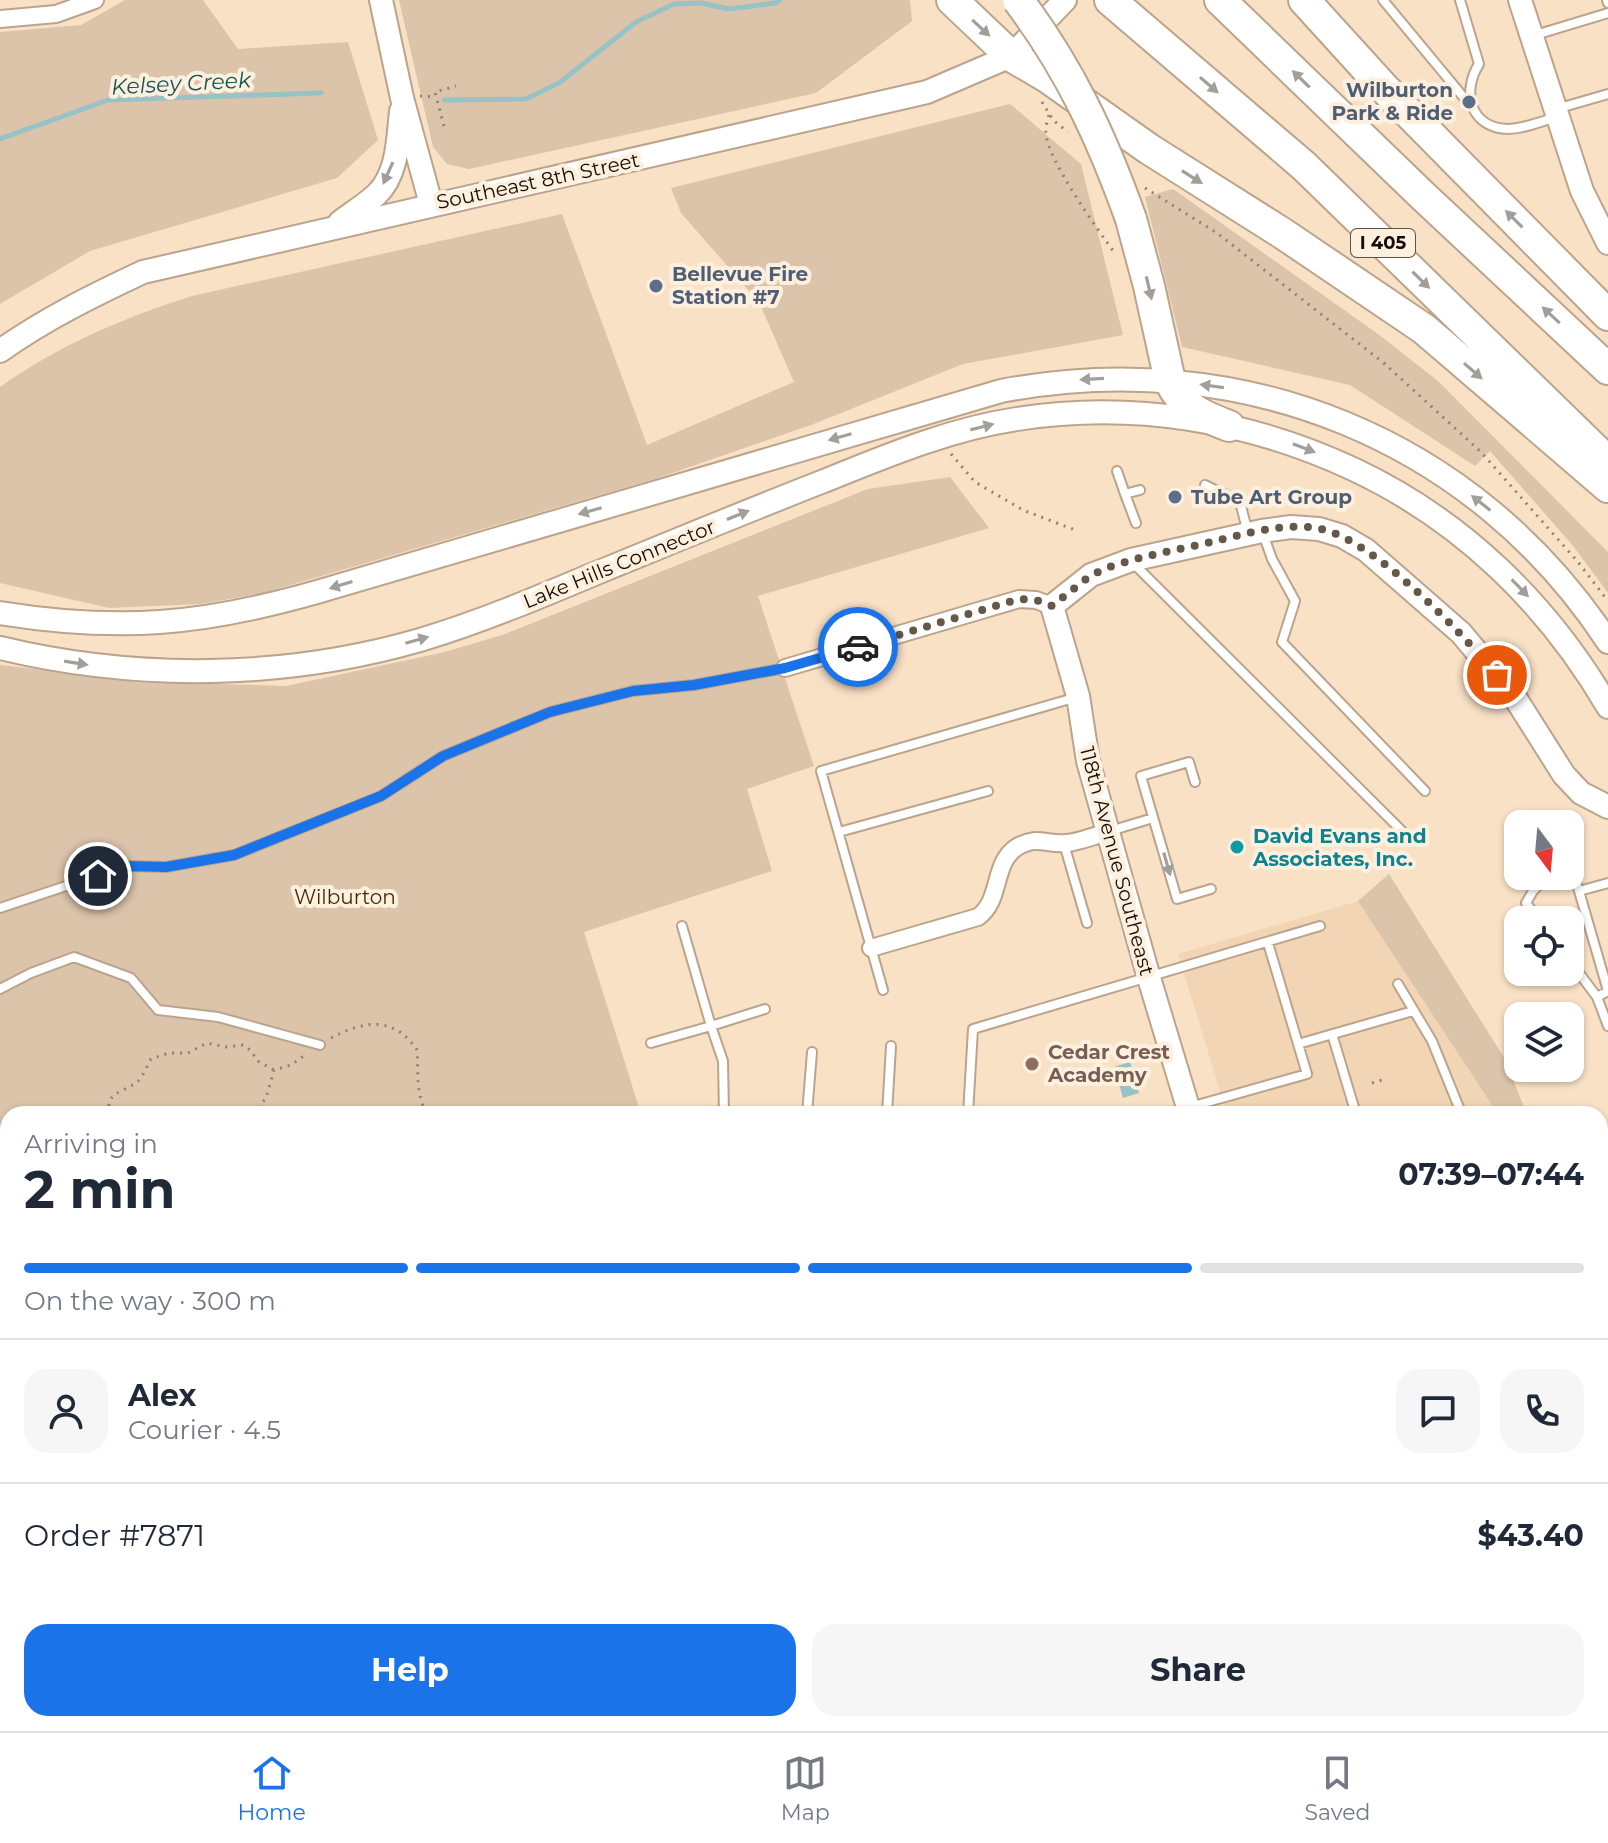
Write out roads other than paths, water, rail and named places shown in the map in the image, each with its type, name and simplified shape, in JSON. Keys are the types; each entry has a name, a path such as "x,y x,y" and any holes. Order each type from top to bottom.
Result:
{"highway":[{"path":"952,0 1011,56 1424,329 1608,487"},
{"path":"1018,0 1056,53 1111,162 1141,252 1167,369 1176,393 1191,410 1229,426"},
{"name":"I 405","path":"1110,0 1304,166 1608,462"},
{"name":"I 405","path":"1220,0 1608,369"},
{"path":"1304,0 1385,89 1608,315"}],"main road":[{"path":"381,0 410,97 431,204"},
{"name":"Southeast 8th Street","path":"0,351 76,304 143,272 902,99 955,81 1011,56 1065,0"},
{"path":"1520,0 1582,191 1608,243"},
{"path":"335,226 378,193 390,173 410,97"},
{"path":"0,613 118,625 182,622 224,616 317,592 1001,391 1167,369 1296,405 1344,422 1435,469 1519,534 1570,590 1608,642"},
{"name":"Lake Hills Connector","path":"0,648 126,670 187,671 289,665 348,657 417,640 498,613 927,442 983,426 1050,415 1115,412 1183,417 1229,426 1295,445 1370,477 1458,533 1494,561 1563,637 1608,707"},
{"path":"1052,606 1091,575 1131,560 1291,527 1319,529 1342,536 1366,550 1461,633 1514,696 1564,775 1581,793 1608,807"},
{"name":"118th Avenue Southeast","path":"1052,606 1078,696 1088,761 1187,1106"}],"street":[{"path":"0,19 56,14 95,0"},
{"path":"785,668 1019,599 1036,600 1052,606"},
{"path":"871,948 978,917 987,911 1006,857 1015,848 1043,839 1064,844 1109,832"}],"lane":[{"path":"1383,0 1481,119 1494,127 1522,127 1608,94"},
{"path":"1460,0 1479,64 1469,87 1471,105"},
{"path":"1531,36 1608,13"},
{"path":"1117,471 1136,523"},
{"path":"1205,485 1240,502 1295,601 1282,642 1425,791"},
{"path":"1125,494 1140,490"},
{"path":"1131,560 1407,836"},
{"path":"0,908 126,866 166,867 234,855 381,796 443,756 550,712 633,691 694,685 785,668"},
{"path":"883,990 821,771 1078,696"},
{"path":"1195,782 1189,762 1141,776 1177,899 1211,889"},
{"path":"839,832 988,791"},
{"path":"1109,832 1153,818"},
{"path":"1064,844 1087,923"},
{"path":"1597,997 1608,991 1579,891 1608,883"},
{"path":"682,926 723,1061 724,1106"},
{"path":"968,1106 973,1029 1320,926"},
{"path":"1205,1106 1307,1074 1268,943"},
{"path":"0,989 74,957 131,978 158,1010 218,1017 320,1045"},
{"path":"1584,980 1597,997 1608,1026"},
{"path":"1398,984 1432,1041 1458,1106"},
{"path":"651,1043 765,1009"},
{"path":"1298,1044 1413,1011"},
{"path":"1332,1034 1354,1106"},
{"path":"887,1106 891,1046"},
{"path":"808,1106 812,1052"}],"water":[{"path":"1130,1062 1139,1093 1123,1098 1114,1067"}],"waterway":[{"name":"Kelsey Creek","path":"444,100 526,99 559,83 636,22 674,4 701,3 729,9 780,0"},
{"name":"Kelsey Creek","path":"0,139 108,100 321,93"}],"place":[{"name":"Wilburton Park & Ride","path":"1469,102"},
{"name":"Bellevue Fire Station #7","path":"656,286"},
{"name":"Tube Art Group","path":"1175,497"},
{"name":"David Evans and Associates, Inc.","path":"1237,847"},
{"name":"Cedar Crest Academy","path":"1032,1064"}],"park label":[{"name":"Wilburton","path":"345,897"}]}
